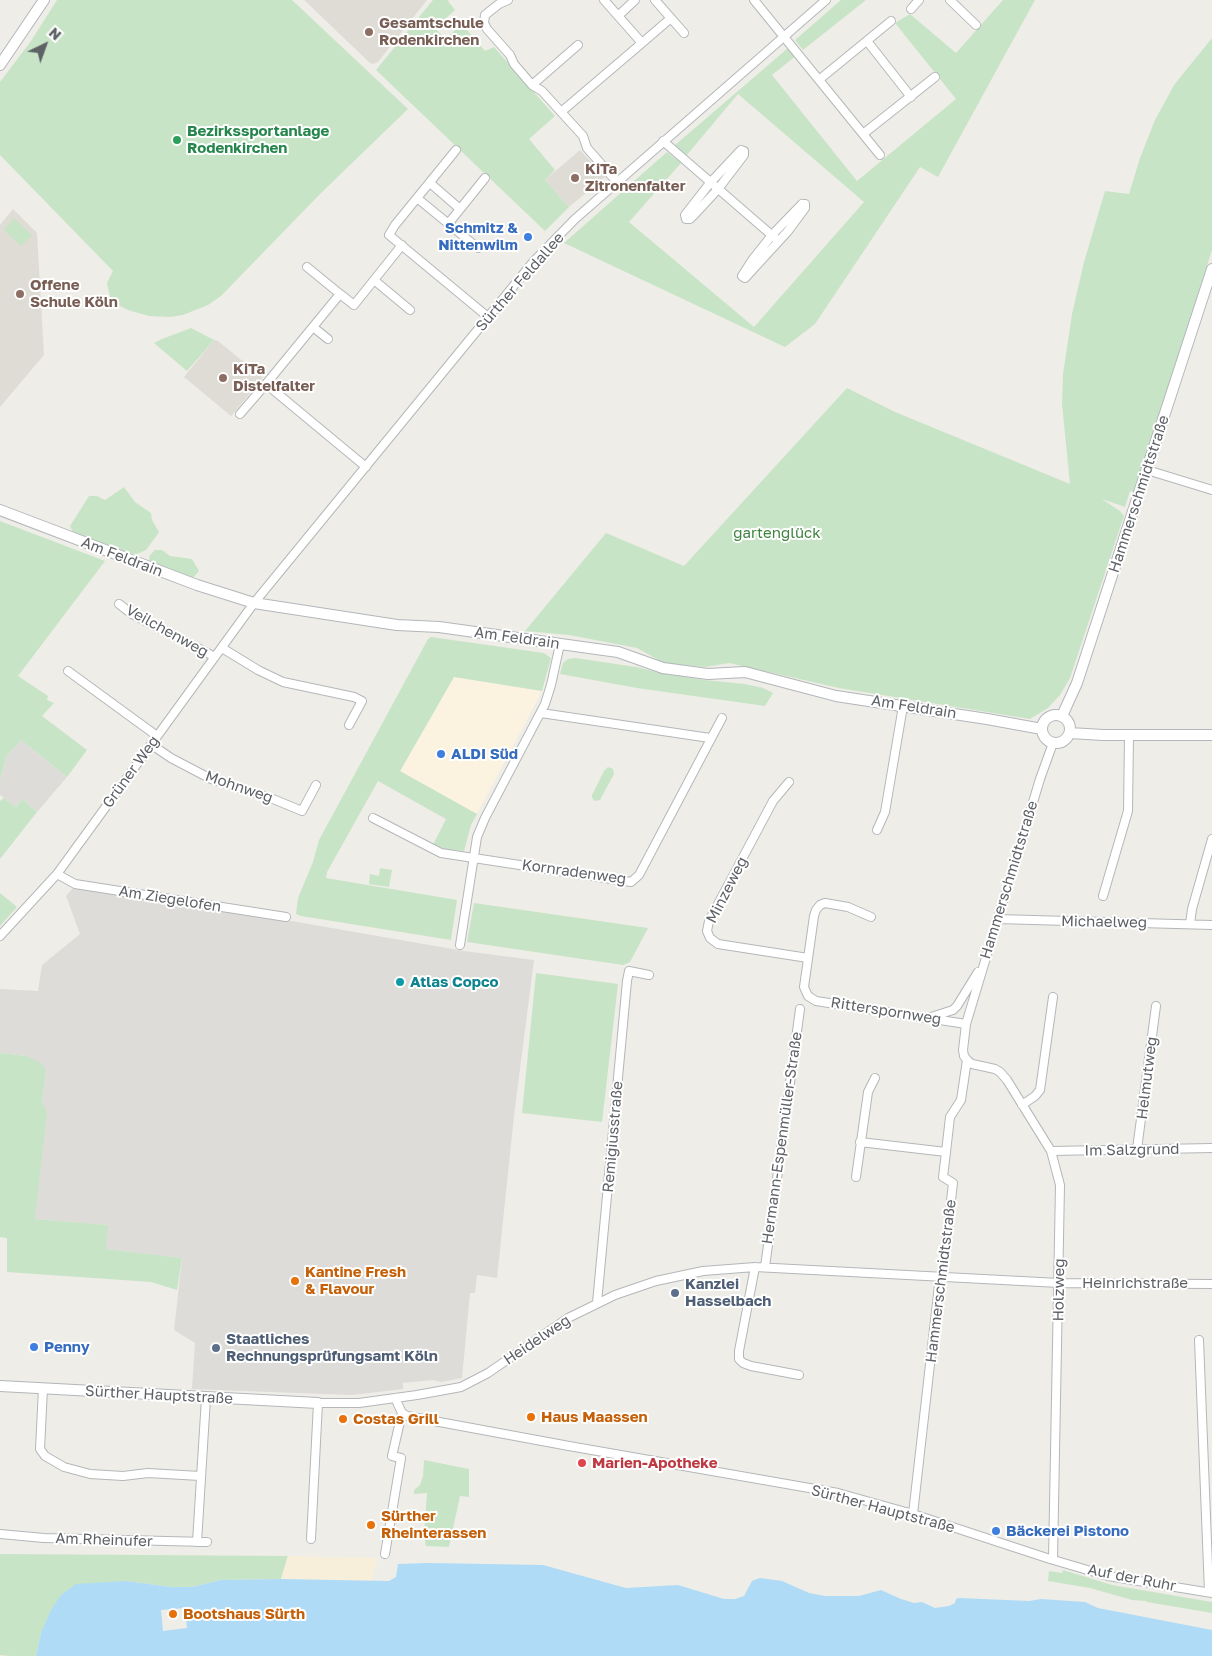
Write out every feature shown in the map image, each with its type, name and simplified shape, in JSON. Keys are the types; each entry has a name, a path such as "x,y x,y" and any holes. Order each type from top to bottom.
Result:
{"street":[{"path":"0,65 44,0"},
{"path":"508,0 499,4 485,16 484,23 487,30 510,55 514,64 532,85 542,91 582,136 587,148 617,182"},
{"path":"604,0 642,43"},
{"path":"618,16 635,0"},
{"path":"655,0 684,33"},
{"path":"754,0 880,155"},
{"name":"Sürther Feldallee","path":"254,603 553,240 663,141 826,0"},
{"path":"911,9 919,0"},
{"path":"949,0 976,25"},
{"path":"561,112 671,18"},
{"path":"820,79 891,21"},
{"path":"867,41 911,97"},
{"path":"532,85 578,45"},
{"path":"863,134 935,77"},
{"path":"663,141 780,241"},
{"path":"456,150 389,235 488,318"},
{"path":"741,150 744,151 741,160 718,189 690,219 686,219 685,215 710,183 741,150"},
{"path":"448,224 485,178"},
{"path":"430,183 460,209"},
{"path":"417,198 478,248"},
{"path":"805,204 802,213 780,241 743,278 742,276 752,259 772,234 799,206 805,204"},
{"path":"307,267 354,305 402,246"},
{"name":"Hammerschmidtstraße","path":"1062,716 1077,683 1212,269"},
{"path":"374,280 410,310"},
{"path":"240,414 340,294"},
{"path":"313,327 328,339"},
{"path":"266,384 366,466"},
{"path":"1147,470 1212,490"},
{"name":"Am Feldrain","path":"0,510 197,585 254,603 397,624 439,627 618,652 663,668 708,674 745,672 836,696 1042,729"},
{"name":"Grüner Weg","path":"0,936 57,874 254,603"},
{"name":"Veilchenweg","path":"119,604 132,614 215,657"},
{"path":"460,944 473,857 478,837 485,818 541,713 551,685 560,644"},
{"path":"222,648 258,670 283,682 354,696 362,701 349,725"},
{"path":"68,671 158,736"},
{"path":"877,830 885,812 903,706"},
{"path":"541,713 710,738"},
{"path":"1062,716 1069,723 1070,732 1068,737 1062,742 1053,743 1044,737 1042,729 1044,723 1049,717 1062,716"},
{"name":"Kornradenweg","path":"473,857 634,881 639,875 722,718"},
{"path":"1070,732 1129,736 1212,735"},
{"path":"1103,896 1128,811 1129,736"},
{"name":"Hammerschmidtstraße","path":"913,1514 953,1183 943,1177 950,1117 961,1100 967,1060 963,1050 966,1024 1040,778 1053,743"},
{"name":"Mohnweg","path":"152,744 171,758 211,779 273,799 302,811 316,785"},
{"name":"Minzeweg","path":"789,782 773,801 708,921 707,930 710,938 718,944 808,958"},
{"path":"373,818 430,848 441,852 473,857"},
{"path":"1190,924 1192,909 1212,839"},
{"name":"Am Ziegelofen","path":"57,874 75,884 286,917"},
{"path":"808,958 814,916 820,905 825,903 848,907 871,917"},
{"name":"Michaelweg","path":"997,919 1212,925"},
{"name":"Ritterspornweg","path":"808,958 804,986 808,996 816,1001 966,1024"},
{"path":"927,1018 953,1010 962,1000 982,966"},
{"name":"Remigiusstraße","path":"597,1303 629,972 649,975"},
{"path":"1022,1105 1036,1096 1040,1090 1053,997"},
{"name":"Helmutweg","path":"1137,1149 1156,1006"},
{"name":"Hermann-Espenmüller-Straße","path":"765,1267 800,1009"},
{"name":"Holzweg","path":"967,1060 972,1064 1000,1072 1051,1151 1060,1185 1053,1559"},
{"path":"856,1178 868,1092 875,1078"},
{"path":"860,1142 946,1152"},
{"name":"Im Salzgrund","path":"1051,1151 1212,1148"},
{"path":"755,1267 739,1359 751,1366 798,1374"},
{"name":"Heidelweg","path":"318,1403 349,1404 395,1398 447,1390 471,1383 568,1318 597,1303 635,1287 703,1271 765,1267 1059,1283"},
{"name":"Heinrichstraße","path":"1059,1283 1212,1284"},
{"path":"1199,1340 1210,1592"},
{"name":"Sürther Hauptstraße","path":"0,1386 318,1403"},
{"path":"43,1388 40,1449 44,1456 64,1466 90,1474 123,1476 148,1473 200,1476"},
{"path":"196,1542 206,1398"},
{"path":"385,1554 401,1458 392,1456 402,1413 395,1398"},
{"path":"311,1539 318,1403"},
{"name":"Sürther Hauptstraße","path":"402,1413 569,1446 838,1493 913,1514 1053,1559"},
{"name":"Am Rheinufer","path":"0,1534 44,1538 207,1542"},
{"name":"Auf der Ruhr","path":"1053,1559 1108,1576 1210,1592"}],"shaded area":[{"name":"Gesamtschule Rodenkirchen","path":"304,0 427,0 378,62 373,64"},
{"name":"KiTa Zitronenfalter","path":"580,150 605,177 569,207 545,180"},
{"name":"Offene Schule Köln","path":"13,209 37,233 44,355 0,407 0,225"},
{"name":"KiTa Distelfalter","path":"214,340 218,341 261,376 262,379 231,416 184,377"},
{"path":"454,677 542,691 477,814 400,772"},
{"path":"21,740 67,777 37,812 22,799 16,807 0,795 0,781 6,757"},
{"path":"73,888 280,919 464,951 534,960 514,1116 497,1278 477,1275 475,1293 470,1293 462,1378 441,1382 433,1380 403,1383 403,1389 352,1395 190,1389 192,1388 195,1343 174,1330 182,1258 105,1249 107,1225 35,1219 42,1102 46,1072 27,1056 0,1053 0,989 38,991 42,965 80,934 66,896"}],"green space":[{"name":"Bezirkssportanlage Rodenkirchen","path":"57,0 292,0 408,109 321,193 221,296 208,305 183,315 170,317 149,316 128,310 118,305 110,297 107,283 113,271 0,155 0,82 31,41"},
{"path":"433,0 449,0 455,10 435,28 445,39 462,24 485,51 494,47 555,116 529,139 555,170 545,180 569,207 545,231 376,70"},
{"path":"841,0 866,0 803,50 795,40"},
{"path":"1003,0 1035,0 938,177 920,167 815,324 785,347 564,243 667,152 681,163 629,222 754,327 864,202 738,94 686,156 674,146 788,48 797,55 772,75 857,181 956,99 895,23 910,14 956,53"},
{"name":"gartenglück","path":"1212,38 1212,250 1134,492 1130,491 1125,507 1102,499 1120,511 1124,516 1070,678 1060,695 1048,708 1030,719 839,688 729,663 705,667 664,663 637,648 569,635 525,631 606,533 684,566 847,388 895,412 1070,484 1062,404 1063,374 1072,314 1084,262 1105,191 1129,194 1140,158 1155,120 1174,85"},
{"path":"14,218 32,235 21,246 4,230"},
{"path":"191,328 214,340 187,371 154,343"},
{"path":"124,487 135,502 151,513 152,520 159,532 146,550 137,554 125,553 73,532 70,526 89,496 97,496 105,500"},
{"path":"0,521 105,561 18,676 48,696 47,700 54,703 42,716 87,750 67,777 21,740 6,757 0,781"},
{"path":"155,550 162,550 170,556 192,559 199,571 192,579 151,563 149,560 150,555"},
{"path":"431,637 544,653 551,658 542,691 454,677 400,771 477,814 471,825 464,851 445,849 433,845 446,819 378,781 327,872 326,878 457,900 451,940 296,914 298,898 313,862 319,840 428,639"},
{"path":"576,658 705,680 745,684 763,688 773,693 765,706 637,688 560,674 563,663 568,659"},
{"path":"608,767 613,769 614,774 600,800 595,801 592,795"},
{"path":"4,798 16,807 22,799 37,812 0,859 0,801"},
{"path":"380,868 392,870 389,887 369,884 370,874 379,876"},
{"path":"0,893 17,907 0,926"},
{"path":"474,903 648,928 630,962 623,965 467,942"},
{"path":"536,973 618,984 602,1122 522,1113"},
{"path":"0,1053 27,1056 43,1064 46,1072 42,1102 47,1112 35,1219 108,1225 106,1249 182,1258 177,1290 151,1282 7,1272 7,1238 0,1237"},
{"path":"424,1460 469,1469 469,1497 460,1496 449,1547 426,1546 424,1535 427,1493 414,1494 414,1490 420,1485 423,1476"},
{"path":"0,1554 288,1556 281,1579 221,1580 192,1587 171,1587 126,1581 41,1633 36,1656 10,1656 0,1655"},
{"path":"1063,1570 1112,1585 1212,1602 1212,1613 1132,1600 1090,1588 1048,1581 1049,1571 1062,1573"}],"sand":[{"path":"288,1556 378,1558 371,1581 281,1579"}],"water":[{"path":"398,1564 543,1565 626,1588 678,1585 724,1599 735,1599 744,1596 752,1581 760,1578 782,1581 809,1593 825,1596 859,1596 881,1590 901,1599 914,1603 922,1602 935,1608 949,1606 959,1598 1029,1601 1041,1599 1085,1602 1098,1608 1212,1630 1212,1656 36,1656 41,1633 51,1610 61,1595 76,1584 126,1581 171,1587 192,1587 221,1580 389,1581 396,1577"}],"pier":[{"name":"Bootshaus Sürth","path":"185,1608 187,1628 163,1631 161,1610"}],"place":[{"name":"Gesamtschule Rodenkirchen","path":"369,32"},
{"name":"Bezirkssportanlage Rodenkirchen","path":"177,140"},
{"name":"KiTa Zitronenfalter","path":"575,178"},
{"name":"Schmitz & Nittenwilm","path":"528,237"},
{"name":"Offene Schule Köln","path":"20,294"},
{"name":"KiTa Distelfalter","path":"223,378"},
{"name":"ALDI Süd","path":"441,754"},
{"name":"Atlas Copco","path":"400,982"},
{"name":"Kantine Fresh & Flavour","path":"295,1281"},
{"name":"Kanzlei Hasselbach","path":"675,1293"},
{"name":"Penny","path":"34,1347"},
{"name":"Staatliches Rechnungsprüfungsamt Köln","path":"216,1348"},
{"name":"Haus Maassen","path":"531,1417"},
{"name":"Costas Grill","path":"343,1419"},
{"name":"Marien-Apotheke","path":"582,1463"},
{"name":"Sürther Rheinterassen","path":"371,1525"},
{"name":"Bäckerei Pistono","path":"996,1531"},
{"name":"Bootshaus Sürth","path":"173,1614"}]}
